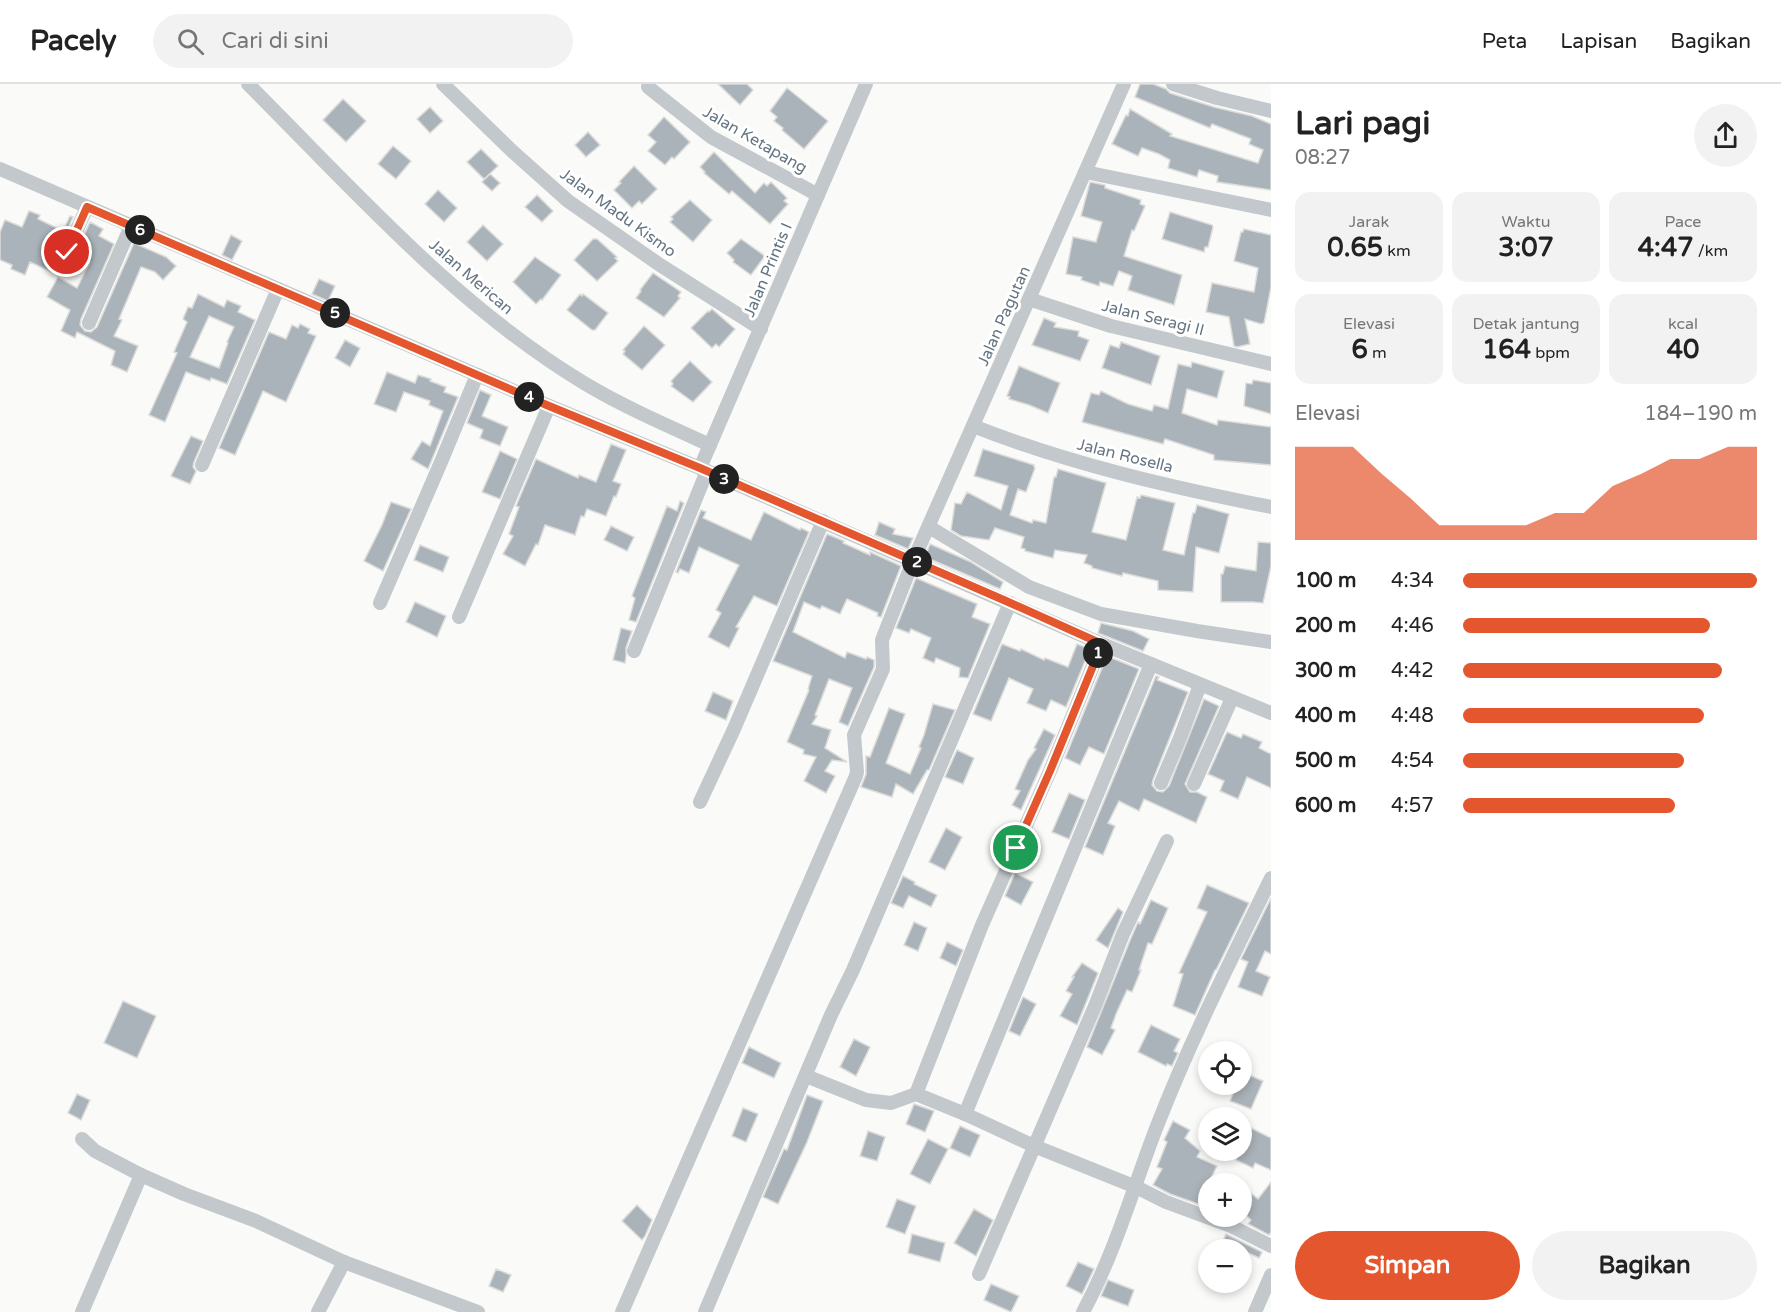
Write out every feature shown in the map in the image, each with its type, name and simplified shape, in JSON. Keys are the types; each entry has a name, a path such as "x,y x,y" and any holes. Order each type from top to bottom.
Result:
{"street":[{"name":"Jalan Merican","path":"248,84 408,244 486,314 584,383 710,445"},
{"name":"Jalan Madu Kismo","path":"443,84 568,201 660,265 761,329"},
{"name":"Jalan Printis I","path":"634,651 703,470 710,445 866,84"},
{"name":"Jalan Pagutan","path":"622,1312 856,777 854,735 883,669 882,640 913,561 1124,84"},
{"path":"1173,84 1216,98 1271,111"},
{"name":"Jalan Ketapang","path":"648,87 711,137 818,195"},
{"path":"0,170 823,521 1102,644 1271,713"},
{"path":"1086,172 1271,210"},
{"path":"67,252 87,207"},
{"path":"89,323 131,226"},
{"path":"202,465 278,289"},
{"name":"Jalan Seragi II","path":"1029,299 1111,326 1271,364"},
{"path":"380,603 477,375"},
{"path":"459,617 549,406"},
{"name":"Jalan Rosella","path":"973,426 1087,465 1271,507"},
{"path":"700,802 734,729 823,521"},
{"path":"929,527 1029,587 1101,614 1271,642"},
{"path":"705,1312 1010,603"},
{"path":"916,1094 982,925 1050,771 1102,644"},
{"path":"965,1114 1151,664"},
{"path":"1161,783 1200,685"},
{"path":"1194,784 1232,698"},
{"path":"979,1274 1095,1006 1123,934 1167,841"},
{"path":"1083,1312 1097,1284 1136,1187 1156,1126 1205,1012 1271,878"},
{"path":"806,1076 866,1100 891,1103 916,1094 1034,1146 1136,1187 1166,1202 1231,1226 1271,1246"},
{"path":"82,1139 95,1151 184,1194 256,1221 344,1262 478,1312"},
{"path":"82,1312 141,1175"},
{"path":"318,1312 344,1262"},
{"path":"1255,1312 1271,1275"}],"building":[{"path":"718,84 747,84 753,90 740,105"},
{"path":"1140,84 1153,84 1170,93 1252,116 1271,124 1271,190 1217,182 1218,176 1199,170 1197,177 1168,168 1170,160 1159,154 1142,148 1138,156 1112,144 1130,109 1172,134 1170,136 1258,163 1263,150 1249,144 1251,139 1212,124 1210,128 1135,97"},
{"path":"787,88 828,121 804,149 782,130 783,128 774,121 777,117 770,111"},
{"path":"343,99 366,121 346,142 323,120"},
{"path":"430,107 443,121 430,133 417,119"},
{"path":"664,117 690,142 665,165 648,151 656,142 648,135"},
{"path":"588,132 600,145 586,157 575,145"},
{"path":"393,146 411,161 396,179 378,164"},
{"path":"481,149 498,166 484,179 467,162"},
{"path":"714,152 755,193 764,183 767,186 771,182 787,198 784,201 788,204 770,224 732,191 729,194 704,173 700,167"},
{"path":"634,166 657,189 642,204 639,201 632,208 614,190"},
{"path":"490,174 500,183 492,191 482,182"},
{"path":"1090,182 1105,185 1105,188 1141,200 1140,204 1145,206 1134,231 1132,230 1124,256 1182,275 1174,305 1128,290 1132,276 1119,271 1113,286 1100,282 1099,286 1081,280 1082,277 1066,274 1073,237 1096,242 1102,222 1081,216"},
{"path":"438,190 457,208 444,222 425,204"},
{"path":"537,195 553,211 542,222 525,207"},
{"path":"690,200 712,220 693,242 670,222 673,219 671,217"},
{"path":"29,211 40,215 38,219 63,231 70,216 73,217 59,248 58,254 61,259 54,273 30,262 25,275 11,269 12,265 0,260 0,232 5,220 22,227"},
{"path":"1170,212 1212,225 1208,247 1205,247 1204,252 1162,239"},
{"path":"90,222 103,229 99,236 114,244 81,319 80,325 85,331 91,332 97,327 134,243 166,257 176,266 163,280 155,272 141,267 114,336 138,346 127,372 111,365 115,351 77,332 75,338 61,331 70,310 47,297 58,277 77,288 90,262 75,255"},
{"path":"483,225 503,244 487,261 467,242"},
{"path":"1244,229 1271,235 1271,287 1264,323 1245,319 1250,344 1237,347 1234,346 1229,317 1206,312 1212,283 1254,292 1258,268 1234,261 1241,232"},
{"path":"231,235 242,241 232,260 222,255"},
{"path":"593,239 597,239 617,257 615,258 618,261 597,281 574,260"},
{"path":"741,239 765,256 751,275 733,262 734,260 727,253"},
{"path":"535,257 561,275 542,300 536,304 513,282"},
{"path":"653,273 681,292 678,296 680,298 664,317 636,298"},
{"path":"319,279 335,286 328,301 312,294"},
{"path":"198,294 224,307 227,300 241,306 238,312 255,320 227,384 211,378 210,381 186,372 165,422 149,415 177,353 174,352 187,322 183,319 188,307 192,308","holes":["209,316 234,327 219,368 190,357"]},
{"path":"580,294 608,313 595,330 567,310"},
{"path":"712,309 735,329 719,347 716,344 712,348 691,328"},
{"path":"1044,318 1056,323 1054,327 1079,331 1078,336 1089,340 1080,361 1032,345"},
{"path":"300,324 310,329 308,333 316,336 286,402 263,391 235,455 219,448 269,332 286,339 292,325 298,328"},
{"path":"644,326 665,345 642,370 623,354 625,351 623,350"},
{"path":"345,340 360,348 350,367 335,358"},
{"path":"1121,342 1160,356 1151,385 1102,368 1110,345 1119,348"},
{"path":"690,361 712,382 693,402 671,386 673,384 671,381"},
{"path":"1192,362 1224,371 1217,398 1187,389 1182,413 1217,425 1218,420 1271,427 1271,465 1214,460 1214,455 1165,439 1163,444 1082,422 1091,393 1099,395 1101,391 1128,404 1152,411 1154,405 1168,409 1178,364 1191,367"},
{"path":"1019,366 1060,383 1048,413 1009,399 1010,397 1007,396"},
{"path":"387,372 415,383 418,375 431,379 430,381 446,387 444,392 458,397 428,469 411,459 422,441 430,446 443,411 429,405 430,401 404,392 396,412 374,404"},
{"path":"1253,380 1271,383 1271,414 1244,406 1246,383 1252,384"},
{"path":"480,390 491,395 482,416 508,427 500,446 480,438 483,430 467,423"},
{"path":"191,436 203,441 194,462 193,467 196,471 190,484 171,476"},
{"path":"611,444 626,450 613,481 621,484 606,516 587,509 584,517 581,516 575,535 545,525 538,545 536,544 525,566 503,554 513,536 509,534 519,507 516,506 536,459 578,478 579,475 596,482"},
{"path":"983,449 1034,465 1035,468 1026,492 1018,489 1010,515 1032,523 1033,520 1046,523 1054,477 1058,469 1106,483 1092,532 1126,540 1137,497 1140,498 1141,495 1175,503 1163,550 1184,555 1193,513 1197,505 1229,514 1219,553 1196,547 1193,592 1158,590 1158,581 1123,573 1122,576 1092,568 1084,563 1087,555 1055,550 1053,558 1025,551 1021,548 1024,537 995,528 989,540 961,536 951,530 955,503 961,504 967,492 1001,510 1008,486 974,476"},
{"path":"500,451 517,459 500,499 482,492"},
{"path":"680,501 684,503 636,622 629,620 635,598 632,596 667,506 677,511"},
{"path":"391,502 411,509 383,571 364,561"},
{"path":"701,510 706,512 703,518 751,540 764,512 800,530 801,528 809,532 777,606 754,596 736,627 739,628 729,648 708,637 721,613 716,610 739,565 699,547 689,573 680,569 678,573 676,572"},
{"path":"879,522 895,529 893,534 913,538 908,549 875,535"},
{"path":"611,526 634,537 627,551 604,540"},
{"path":"827,534 870,555 870,552 901,566 881,617 877,616 878,613 847,599 840,614 822,606 820,609 804,602 793,632 845,658 847,652 874,660 874,667 848,726 839,722 852,688 829,679 815,715 817,716 812,724 831,730 825,748 847,762 832,760 825,771 835,776 826,793 804,781 816,757 803,754 804,750 787,742 809,690 812,676 773,661"},
{"path":"1258,542 1271,543 1271,566 1263,603 1221,602 1221,574 1225,566 1256,571"},
{"path":"930,544 971,562 1003,582 1000,589 925,557"},
{"path":"420,545 449,557 443,572 414,560"},
{"path":"916,578 977,604 972,617 990,624 968,678 959,677 960,668 936,658 934,663 923,658 931,638 911,629 909,633 896,628"},
{"path":"415,602 446,616 437,637 406,622"},
{"path":"1101,623 1133,631 1149,639 1143,651 1098,633"},
{"path":"621,628 632,631 626,648 625,663 613,660"},
{"path":"1002,644 1068,667 1077,644 1090,649 1066,707 1051,700 1046,711 1027,703 1033,689 1009,678 991,721 973,714"},
{"path":"1107,656 1139,669 1104,754 1089,747 1080,765 1065,758"},
{"path":"1156,676 1159,677 1157,680 1188,692 1153,780 1152,785 1157,791 1163,792 1169,786 1204,699 1219,706 1185,784 1190,792 1197,792 1207,797 1196,823 1144,799 1139,811 1119,801 1108,823 1115,826 1103,855 1085,847"},
{"path":"713,692 733,701 726,720 705,711"},
{"path":"933,704 955,710 929,770 913,794 896,784 892,797 861,787 866,774 866,756 870,757 889,708 905,714 886,763 910,774 921,748 919,747"},
{"path":"1044,729 1055,735 1021,810 1012,805 1020,791 1015,789"},
{"path":"1227,732 1241,738 1243,734 1262,742 1259,748 1271,754 1271,788 1247,777 1238,799 1220,791 1224,781 1208,774"},
{"path":"957,750 974,758 963,784 945,777"},
{"path":"1069,793 1085,800 1069,839 1052,832"},
{"path":"946,828 962,837 945,870 929,862"},
{"path":"1015,873 1033,882 1021,905 1005,896"},
{"path":"903,876 937,895 931,907 909,896 903,908 891,903"},
{"path":"1207,885 1249,903 1195,1015 1173,1006 1183,974 1179,973 1207,912 1197,908"},
{"path":"1271,898 1271,954 1265,951 1256,971 1270,977 1262,996 1238,987 1248,962 1241,959"},
{"path":"1151,900 1168,908 1152,944 1148,943 1132,992 1127,990 1116,1014 1111,1028 1115,1030 1102,1055 1087,1047 1131,938"},
{"path":"1118,908 1123,912 1108,948 1096,940"},
{"path":"914,922 927,928 918,951 904,945"},
{"path":"947,942 963,950 956,966 940,958"},
{"path":"1082,963 1098,973 1077,1025 1060,1016 1072,994 1066,991"},
{"path":"1023,997 1036,1004 1020,1036 1009,1031"},
{"path":"123,1001 156,1016 137,1058 104,1043"},
{"path":"1151,1025 1180,1039 1174,1051 1178,1053 1172,1066 1167,1064 1166,1066 1138,1052"},
{"path":"854,1039 870,1047 856,1076 840,1067"},
{"path":"749,1047 781,1063 774,1078 742,1063"},
{"path":"1252,1076 1263,1081 1252,1107 1230,1101 1232,1095 1252,1095"},
{"path":"77,1094 90,1100 81,1120 68,1113"},
{"path":"807,1095 823,1101 778,1204 763,1197 784,1149 787,1150"},
{"path":"914,1104 934,1111 925,1132 906,1124"},
{"path":"743,1108 758,1114 746,1142 732,1136"},
{"path":"1173,1121 1190,1130 1185,1138 1198,1149 1198,1161 1206,1161 1217,1166 1214,1173 1198,1173 1198,1204 1153,1185 1162,1169 1157,1167 1167,1142 1164,1140"},
{"path":"960,1126 980,1135 970,1157 950,1148"},
{"path":"1252,1128 1271,1138 1271,1170 1255,1163 1253,1168 1238,1161 1252,1161"},
{"path":"868,1131 885,1137 877,1161 860,1156"},
{"path":"928,1139 948,1149 930,1184 910,1174"},
{"path":"1271,1182 1271,1232 1269,1235 1252,1226 1252,1194 1258,1199"},
{"path":"897,1199 916,1206 905,1234 886,1227"},
{"path":"637,1205 652,1220 642,1240 622,1221"},
{"path":"974,1209 993,1220 976,1256 954,1243"},
{"path":"912,1234 945,1243 940,1262 908,1253"},
{"path":"1226,1234 1236,1239 1224,1239"},
{"path":"1252,1247 1262,1252 1259,1258 1252,1255"},
{"path":"1078,1262 1094,1269 1082,1294 1066,1286"},
{"path":"496,1269 511,1275 503,1292 489,1286"},
{"path":"1108,1280 1134,1290 1128,1306 1101,1296"},
{"path":"991,1284 1019,1296 1011,1312 984,1300"}],"route":[{"path":"67,252 87,207 549,406 700,468 1102,644 1016,848"}]}
